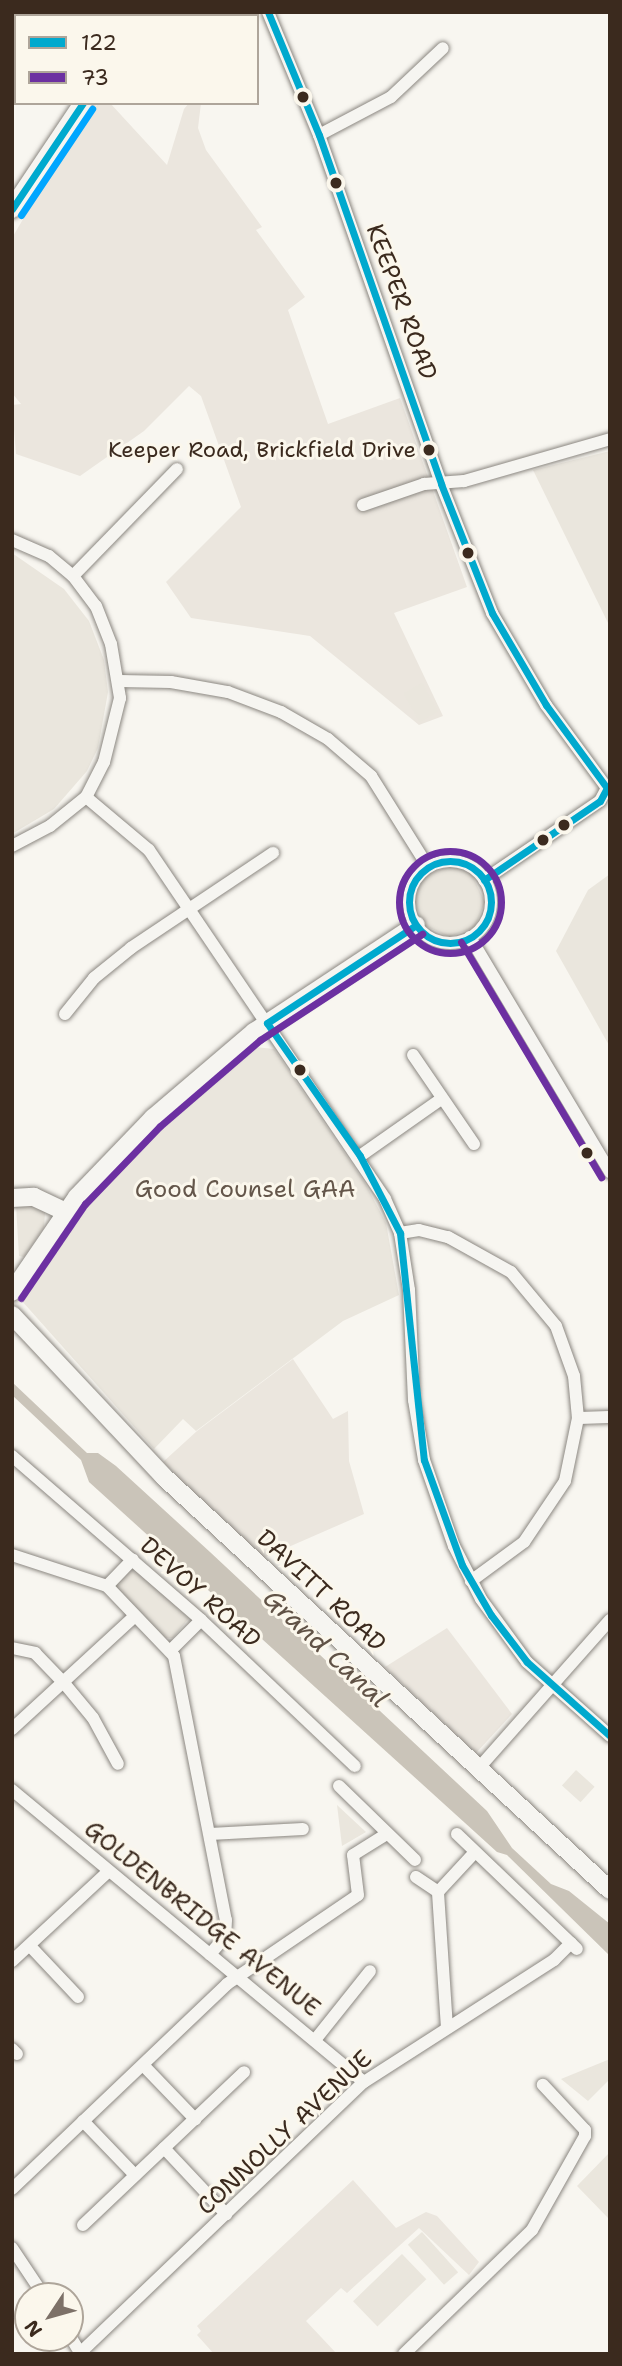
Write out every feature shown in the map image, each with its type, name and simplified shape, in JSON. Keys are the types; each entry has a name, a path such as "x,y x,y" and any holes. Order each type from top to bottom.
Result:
{"main road":[{"path":"12,209 82,105"},
{"path":"12,1293 66,1212 153,1118 267,1023 416,925"},
{"path":"12,1198 34,1198 66,1212"},
{"name":"DAVITT ROAD","path":"12,1315 144,1458 610,1889"}],"street":[{"name":"KEEPER ROAD","path":"268,12 320,135 441,484 477,578 509,646 608,788"},
{"path":"320,135 385,102 443,48"},
{"path":"363,505 424,484 441,484 610,439"},
{"path":"73,576 177,469"},
{"path":"12,540 49,556 73,576 96,606 120,681 118,717 86,797 50,826 12,846"},
{"path":"120,681 171,682 228,692 281,712 328,739 371,775 428,867"},
{"path":"484,880 600,801 608,788"},
{"path":"86,797 149,850 360,1156 400,1233 424,1460 471,1581 509,1640 552,1686 610,1736"},
{"path":"65,1014 94,978 190,908 273,853"},
{"path":"455,861 472,867 484,880 491,907 484,925 470,937 445,943 429,937 416,925 409,898 415,880 428,867 455,861"},
{"path":"470,937 610,1172"},
{"path":"414,1055 441,1099 474,1144"},
{"path":"360,1156 441,1099"},
{"path":"400,1233 419,1230 448,1237 483,1253 524,1283 556,1326 568,1351 578,1418 573,1458 550,1509 512,1553 471,1581"},
{"path":"578,1418 610,1417"},
{"name":"DEVOY ROAD","path":"12,1456 201,1620 355,1766"},
{"path":"12,1555 107,1586 170,1651 210,1835 226,1929 210,1954"},
{"path":"107,1586 133,1559"},
{"path":"12,1729 135,1616"},
{"path":"170,1651 201,1620"},
{"path":"478,1769 610,1620"},
{"path":"12,1648 35,1653 64,1683 93,1718 118,1764"},
{"path":"339,1786 415,1860"},
{"name":"GOLDENBRIDGE AVENUE","path":"12,1790 210,1954 236,1979 364,2082"},
{"path":"210,1835 303,1829"},
{"path":"12,2189 236,1979 358,1895 353,1855 386,1833"},
{"path":"447,2028 438,1892 475,1852 457,1834"},
{"name":"CONNOLLY AVENUE","path":"81,2353 364,2082 574,1946 475,1852"},
{"path":"12,1961 109,1871"},
{"path":"416,1877 438,1892"},
{"path":"30,1945 78,1997"},
{"path":"315,2040 370,1971"},
{"path":"144,2066 195,2119"},
{"path":"83,2225 244,2072"},
{"path":"404,2354 522,2240 540,2219 585,2136 585,2130 543,2085"},
{"path":"83,2121 135,2175"},
{"path":"164,2148 226,2214"},
{"path":"12,2248 35,2282"}],"shaded area":[{"path":"97,105 112,105 167,165 184,109 187,105 201,105 198,128 206,150 262,227 256,230 305,297 288,310 328,424 400,398 467,587 394,613 443,716 419,725 310,636 191,618 166,582 241,507 201,396 189,386 144,431 80,476 16,454 12,405 21,404 12,393 12,238 74,132"},
{"path":"293,1359 333,1419 348,1411 349,1461 364,1514 261,1559 163,1462 197,1431"},
{"path":"12,1382 87,1453 98,1453 116,1466 210,1552 487,1811 512,1848 551,1884 569,1891 610,1924 610,1956 507,1855 497,1852 89,1482 81,1460 12,1395"},
{"path":"447,1628 512,1714 476,1753 385,1667"},
{"path":"353,2180 396,2228 426,2212 437,2216 479,2262 469,2275 419,2228 347,2293 341,2288 306,2321 337,2354 214,2354 197,2335 201,2331 197,2326"}],"green space":[{"path":"610,451 610,627 533,470"},
{"path":"12,553 64,589 89,621 104,660 108,692 98,748 87,771 54,809 12,834"},
{"path":"422,683 438,712 420,722 404,693"},
{"path":"450,866 471,873 485,902 475,927 449,937 424,925 414,901 424,876"},
{"path":"610,874 610,1047 556,951 588,890"},
{"name":"Good Counsel GAA","path":"255,1047 274,1049 365,1183 386,1223 399,1295 343,1321 196,1431 183,1419 154,1449 21,1300 92,1200 136,1149"},
{"path":"16,1205 41,1206 45,1212 44,1228 24,1257 19,1256"},
{"path":"134,1567 189,1618 173,1638 164,1638 115,1586"},
{"path":"576,1770 595,1787 581,1802 562,1786"},
{"path":"337,1805 366,1832 342,1846"},
{"path":"610,2059 610,2079 588,2101 561,2079"},
{"path":"610,2152 610,2220 577,2186"},
{"path":"422,2232 458,2272 444,2285 408,2245"},
{"path":"402,2254 426,2279 377,2326 353,2301"}],"transit line":[{"name":"122","path":"268,12 319,135 441,484 492,613 546,705 607,788"},
{"name":"122","path":"12,209 82,105"},
{"path":"21,215 92,109"},
{"name":"122","path":"484,880 600,801 607,788"},
{"name":"73","path":"450,851 470,855 486,866 497,882 501,902 497,922 486,938 470,949 450,953 430,949 414,938 403,922 399,902 403,882 414,866 430,855 450,851"},
{"name":"122","path":"450,861 466,864 479,873 488,886 491,902 488,918 479,931 466,940 450,943 434,940 421,931 412,918 409,902 412,886 421,873 434,864 450,861"},
{"name":"122","path":"267,1023 416,925"},
{"name":"73","path":"21,1298 85,1204 160,1126 260,1040 422,934"},
{"name":"73","path":"461,942 601,1177"},
{"name":"122","path":"267,1023 360,1156 400,1233 424,1460 462,1565 491,1615 527,1662 610,1736"}],"place":[{"name":"Keeper Road, Brickfield Drive","path":"429,450"}],"water label":[{"name":"Grand Canal","path":"326,1648"}]}
